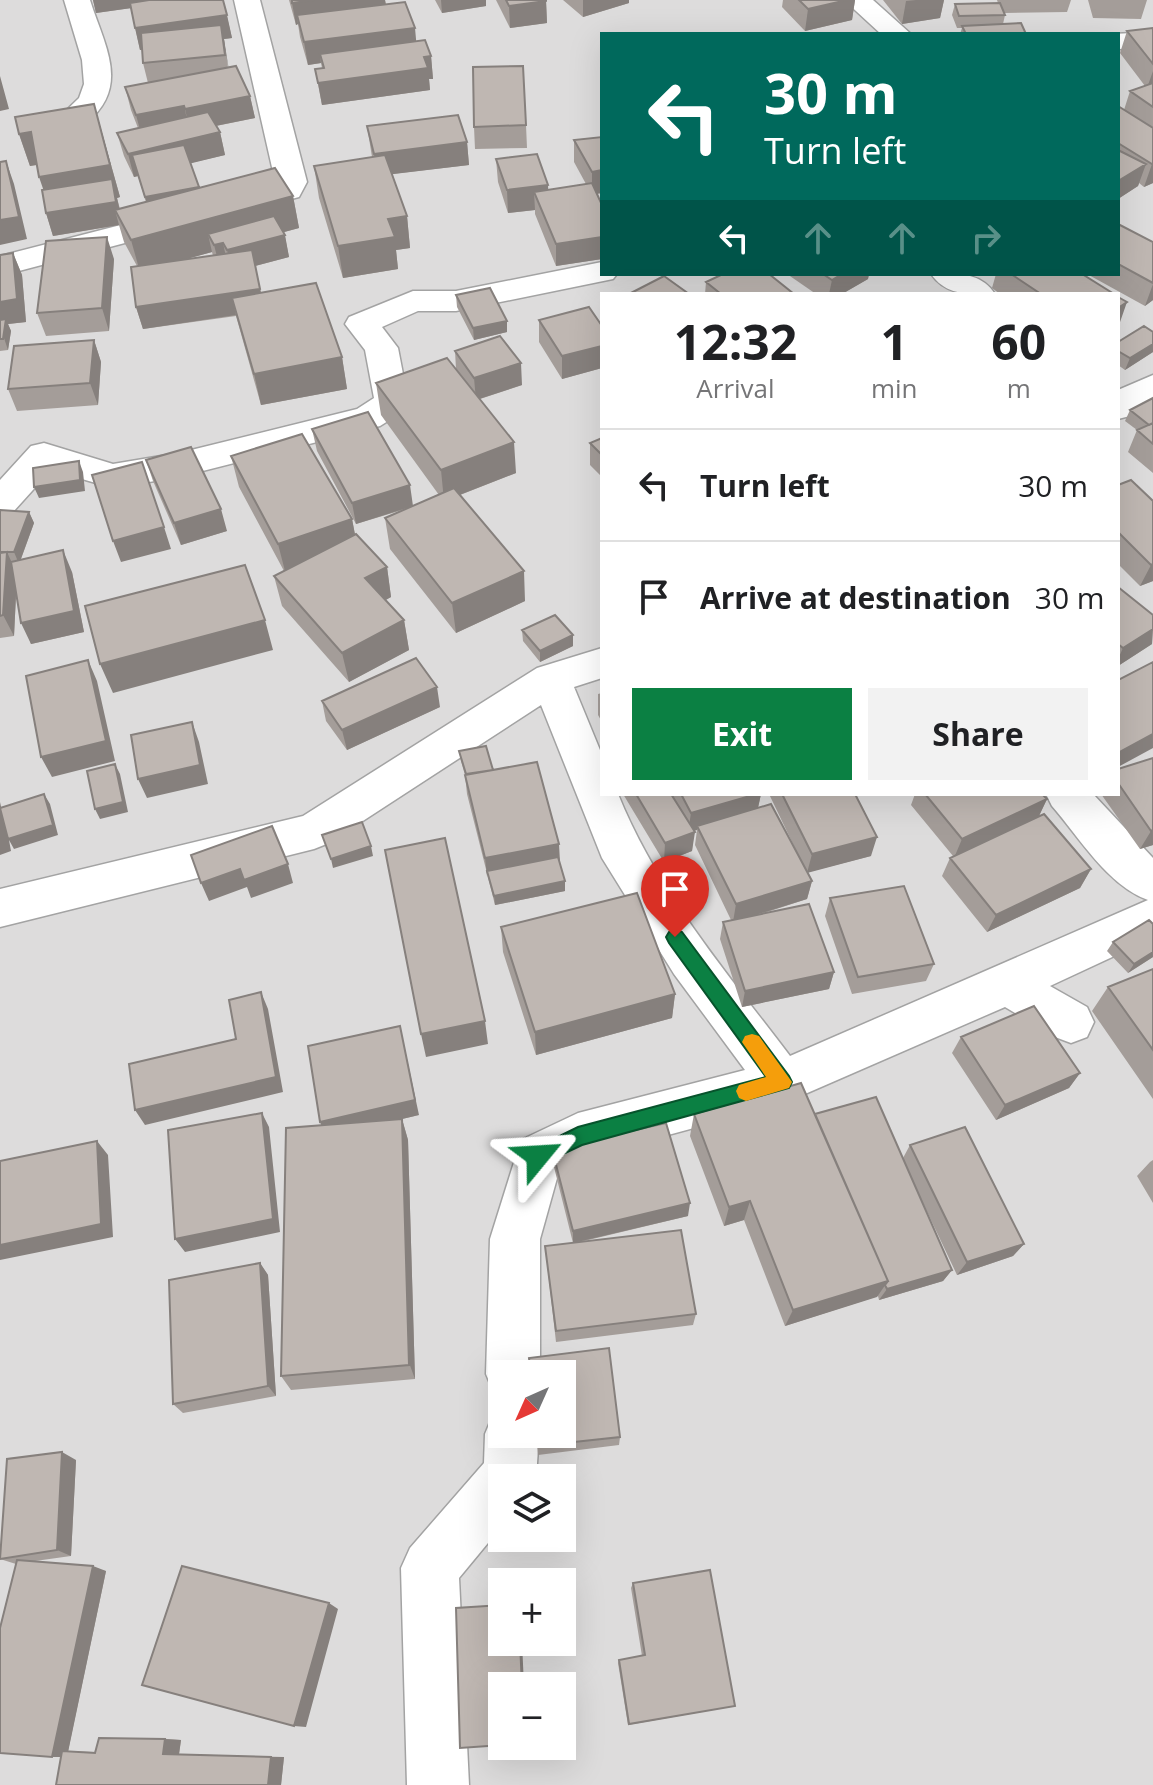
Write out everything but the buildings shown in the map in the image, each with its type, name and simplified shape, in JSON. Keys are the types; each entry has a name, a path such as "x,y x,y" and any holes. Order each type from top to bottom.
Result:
{"street":[{"path":"63,127 95,96 97,79 94,53 77,0"},
{"path":"0,266 288,191 292,182 247,0"},
{"path":"857,0 895,32"},
{"path":"1120,41 1153,40"},
{"path":"0,503 44,455 113,476 179,465 368,418 391,400 381,348 361,324 413,301 456,301 600,272"},
{"path":"950,276 976,292"},
{"path":"0,908 314,831 551,679 600,664"},
{"path":"551,679 617,845 690,960 782,1082"},
{"path":"1069,796 1127,863 1153,883"},
{"path":"513,1360 515,1239 538,1156 578,1136 782,1082 1153,917"},
{"path":"1007,984 1071,1022"},
{"path":"438,1785 430,1568 488,1500"}],"shaded area":[{"path":"0,0 1153,0 1153,1785 0,1785"}],"slow traffic":[{"path":"746,1091 782,1082 752,1042"}],"route":[{"path":"538,1156 578,1136 782,1082 675,937"}]}
